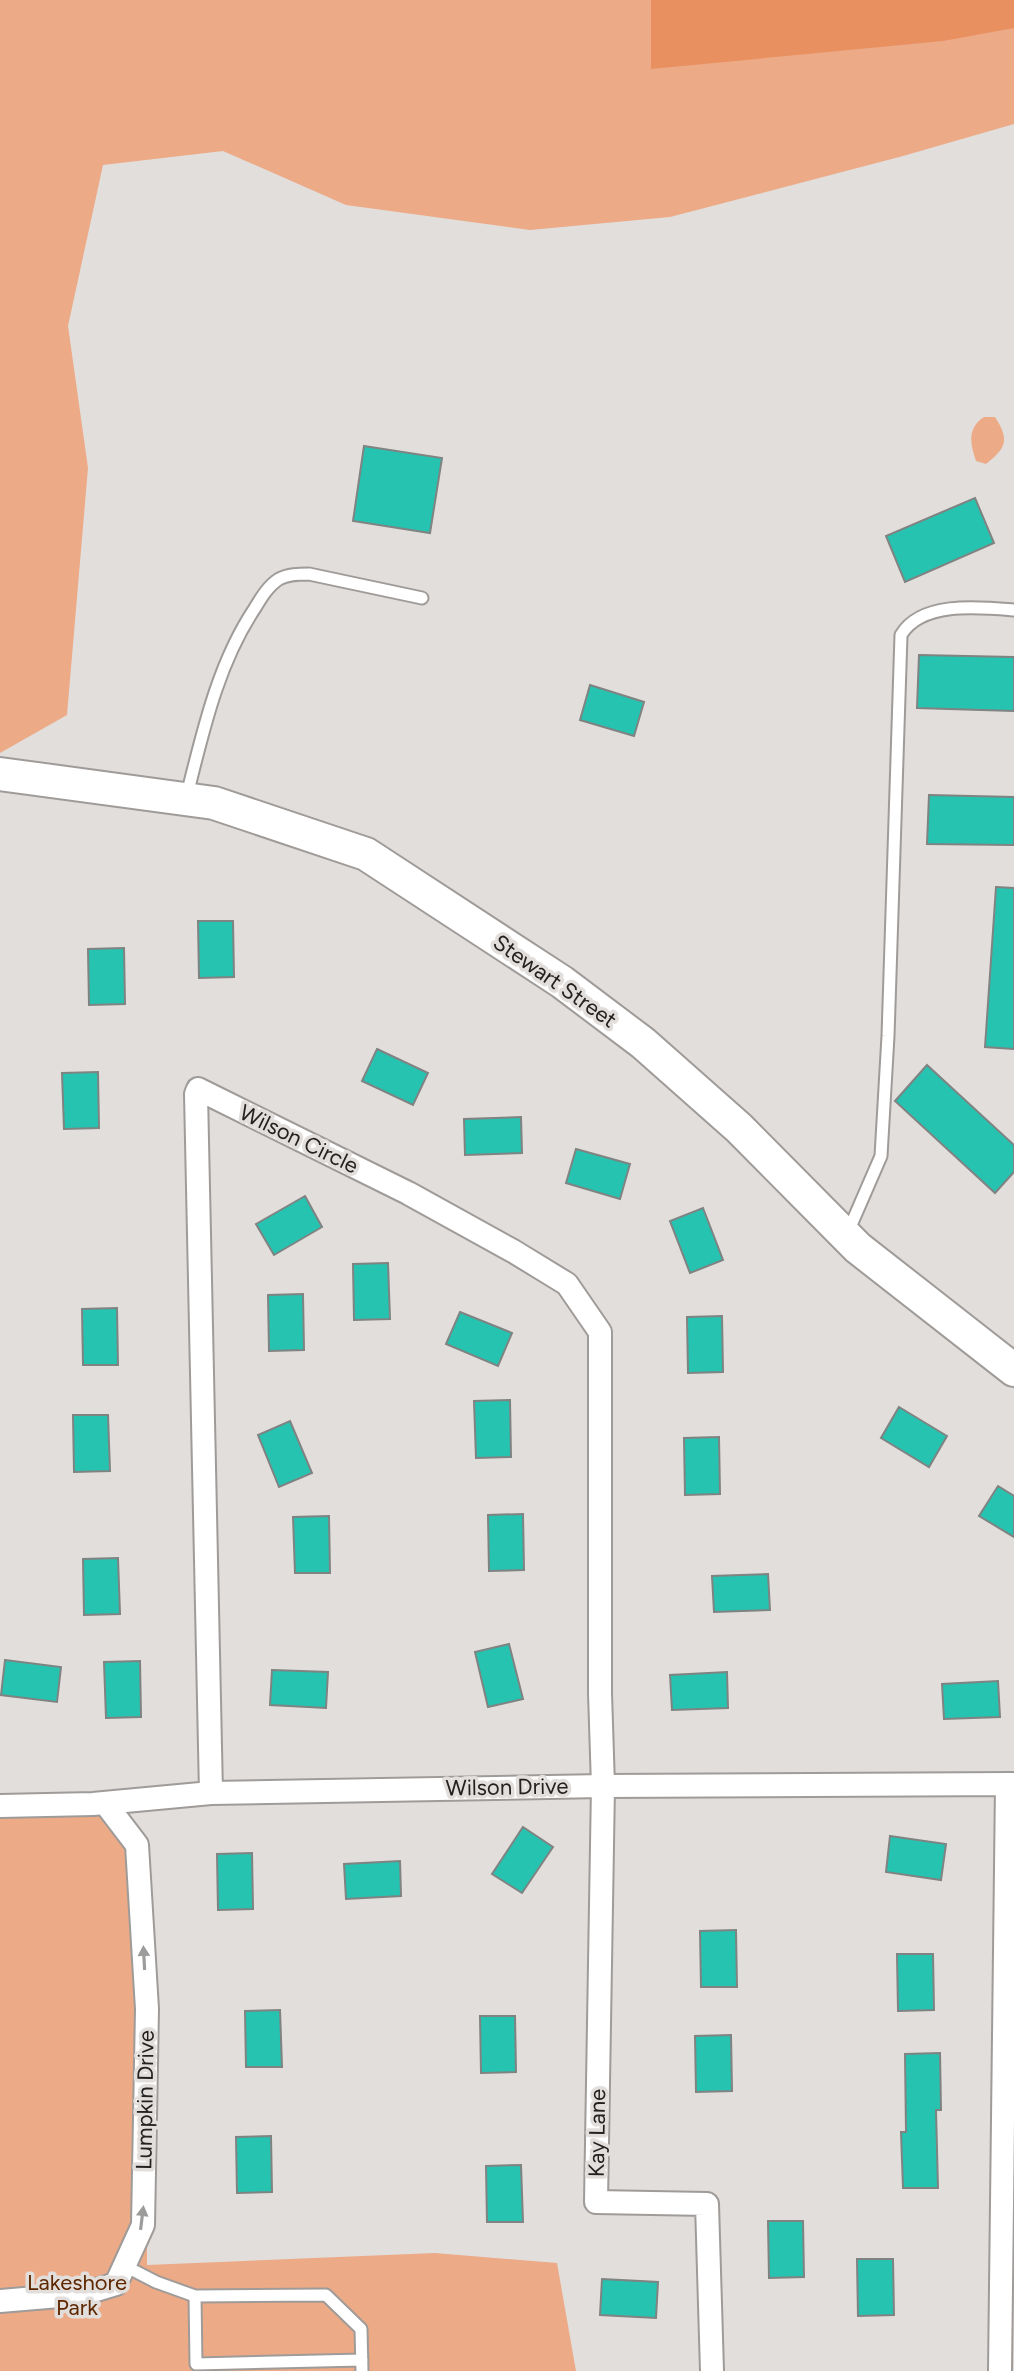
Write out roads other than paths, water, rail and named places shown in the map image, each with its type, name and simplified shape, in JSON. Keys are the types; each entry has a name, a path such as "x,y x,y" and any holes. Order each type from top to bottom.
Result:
{"street":[{"name":"Stewart Street","path":"0,774 214,803 366,854 562,982 643,1043 739,1128 846,1236 1014,1370"},
{"name":"Wilson Circle","path":"211,1793 198,1089 408,1193 513,1251 567,1284 600,1332 603,1786"},
{"name":"Wilson Drive","path":"0,1806 105,1803 211,1793 603,1786 1010,1784"},
{"path":"1000,2371 1010,1784"},
{"name":"Kay Lane","path":"603,1786 596,2202 707,2204 712,2371"},
{"name":"Lumpkin Drive","path":"0,2301 83,2294 116,2284 143,2225 147,2009 137,1845 105,1803"}],"lane":[{"path":"186,799 224,666 243,625 267,589 279,579 309,574 422,598"},
{"path":"846,1236 881,1156 901,635 908,623 933,610 1014,610"},
{"path":"125,2266 156,2282 195,2296 326,2295 361,2329 362,2366 196,2364 195,2296"}],"park label":[{"name":"Lakeshore Park","path":"77,2294"}]}
